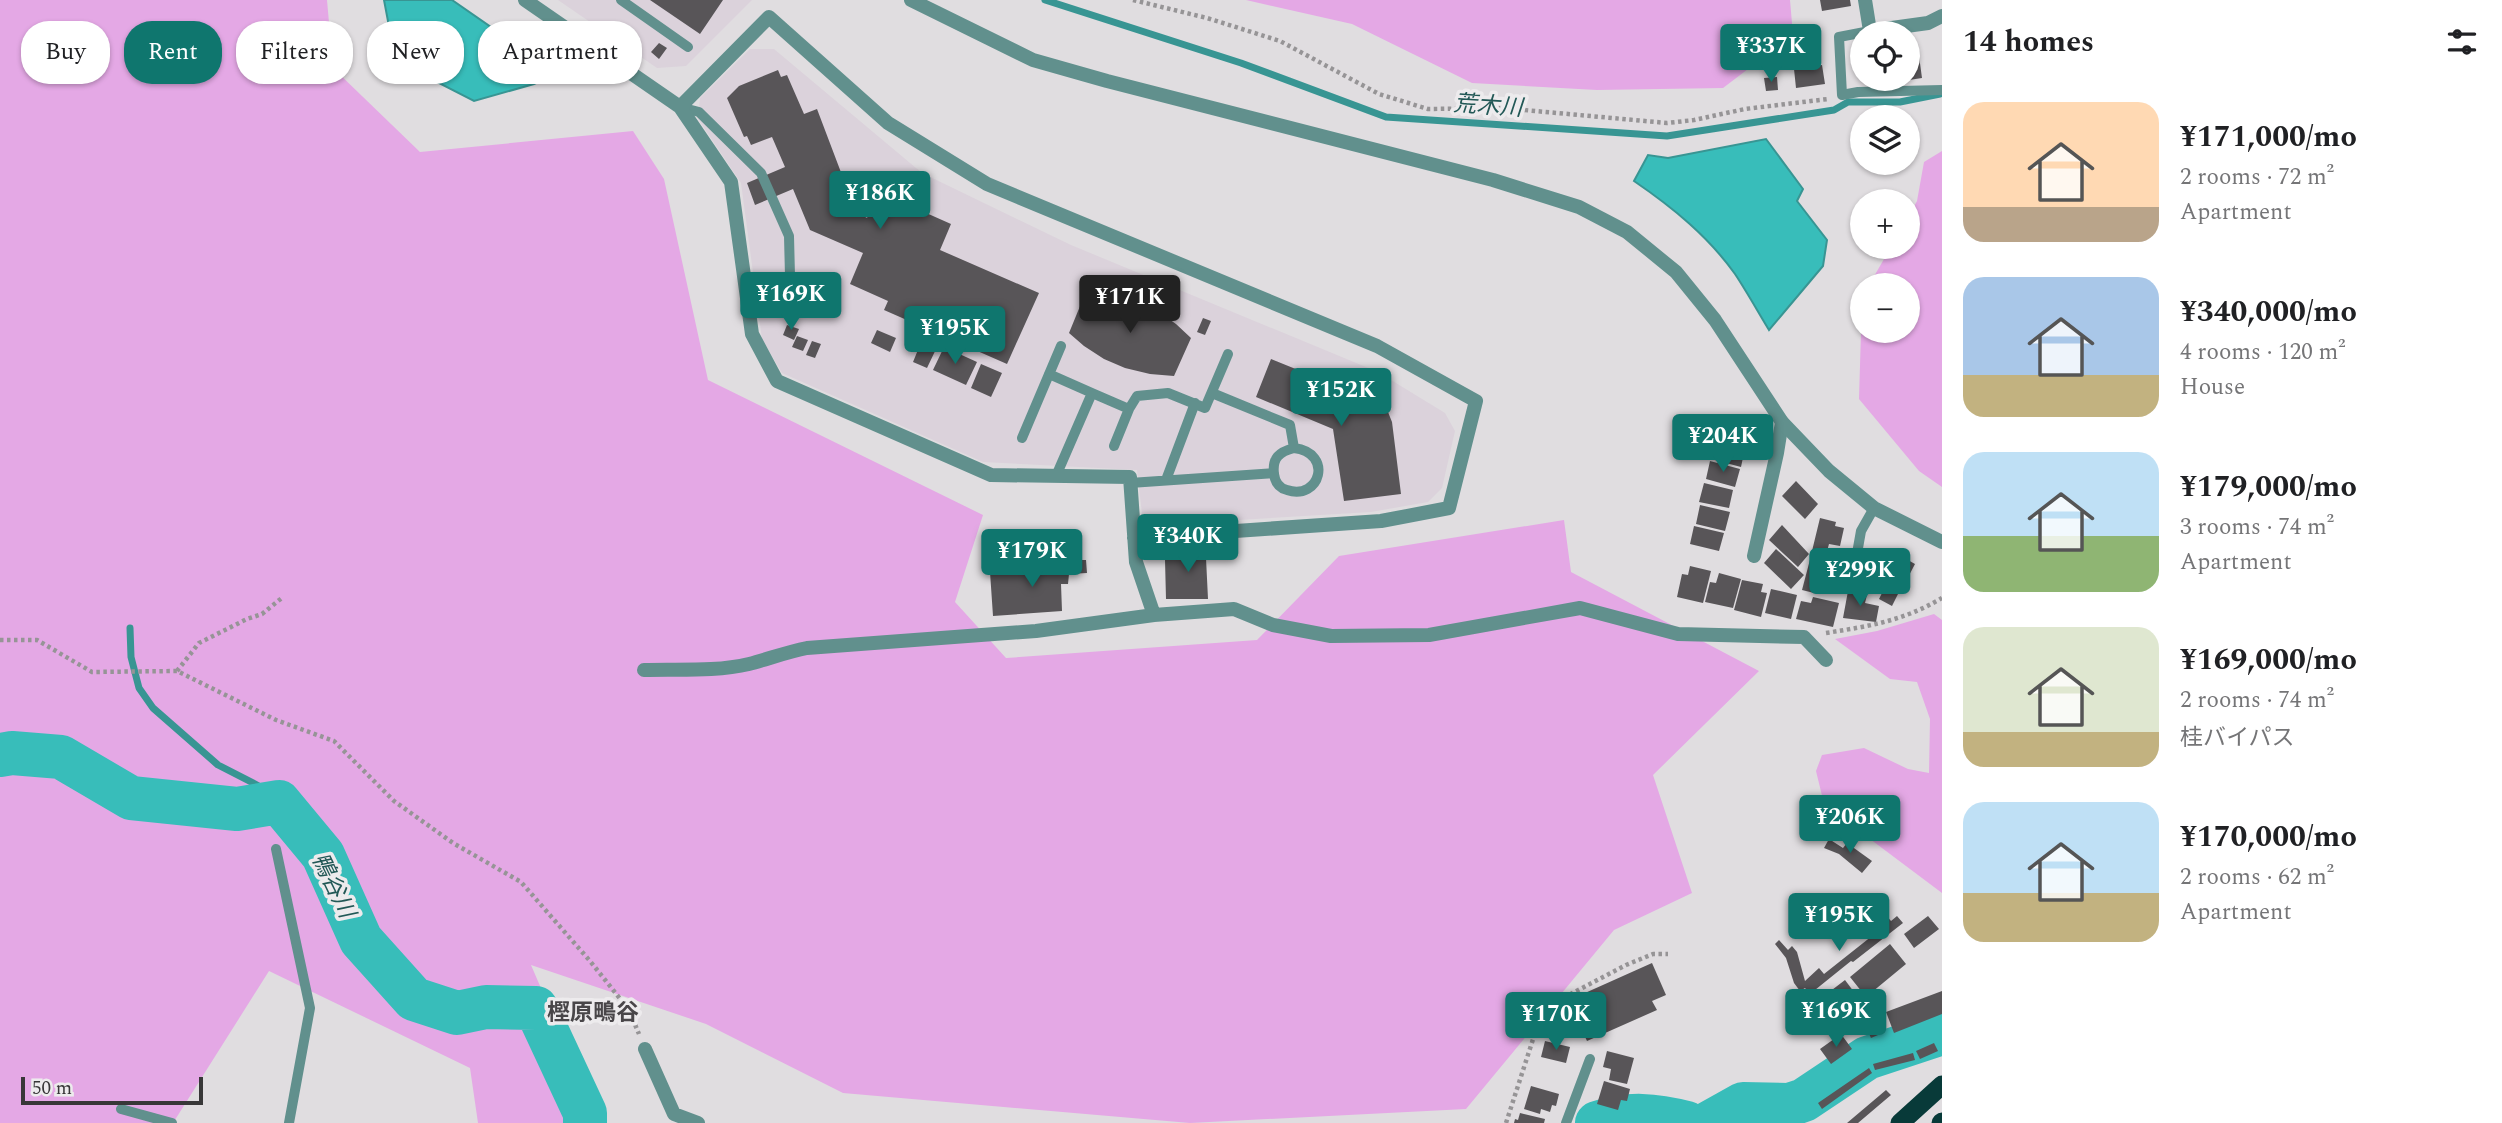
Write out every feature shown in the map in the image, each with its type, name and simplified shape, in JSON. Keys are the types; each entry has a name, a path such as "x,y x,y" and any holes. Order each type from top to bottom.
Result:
{"highway":[{"path":"1900,1123 1942,1085"}],"street":[{"path":"525,0 680,107 731,182 752,334 777,381 991,475 1130,477 1136,562 1154,615"},
{"path":"911,0 1033,60 1493,180 1579,207 1627,232 1676,272 1715,320 1782,422 1829,471 1874,508 1942,542"},
{"path":"1865,0 1868,21"},
{"path":"1920,24 1942,16"},
{"path":"680,107 769,17 888,123 987,184 1377,346 1476,401 1449,508 1381,521 1134,538"},
{"path":"1754,556 1782,422"},
{"path":"644,670 748,664 780,653 807,648 1036,631 1154,615 1234,609 1273,625 1331,636 1429,635 1580,608 1678,634 1804,637 1826,660"},
{"path":"645,1049 674,1114 698,1123"}],"lane":[{"path":"621,0 688,47"},
{"path":"1850,35 1839,37 1842,95 1857,92 1942,90"},
{"path":"680,107 699,112 761,173 789,236 791,316"},
{"path":"1022,438 1060,346"},
{"path":"1114,446 1137,396 1168,393 1205,408 1228,354"},
{"path":"1049,374 1129,409"},
{"path":"1056,476 1092,393"},
{"path":"1212,393 1290,425 1294,449"},
{"path":"1166,480 1195,403"},
{"path":"1294,449 1313,454 1318,474 1315,484 1304,491 1292,492 1281,488 1275,480 1273,465 1276,456 1282,451 1294,449"},
{"path":"1130,483 1274,473"},
{"path":"1853,576 1861,531 1874,508"},
{"path":"276,849 310,1008 289,1123"},
{"path":"1566,1123 1590,1059"},
{"path":"121,1109 172,1123"}],"path":[{"path":"1133,0 1207,18 1280,41 1379,94 1428,109 1502,108 1667,123 1694,120 1745,108 1828,99 1842,95"},
{"path":"177,671 199,643 262,614 283,597"},
{"path":"1804,637 1878,625 1917,613 1942,598"},
{"path":"0,640 37,640 92,672 177,671 276,720 334,741 394,801 453,843 521,882 629,1010 645,1049"},
{"path":"1506,1123 1536,1030 1567,996 1626,965 1653,954 1668,954"}],"shaded area":[{"path":"0,0 327,0 329,21 236,21 236,84 350,84 420,152 633,131 664,179 708,380 983,515 955,602 1006,658 1257,640 1339,556 1564,520 1571,572 1759,671 1653,775 1692,893 1614,930 1466,1109 1190,1123 843,1093 706,1024 531,965 599,1123 478,1123 470,1068 269,971 173,1123 0,1123"},
{"path":"558,0 752,0 686,66 657,68 642,58 642,21 589,21"},
{"path":"1246,0 1790,0 1793,35 1723,88 1597,90 1472,83 1352,24"},
{"path":"750,49 774,49 922,173 1071,245 1378,372 1445,413 1455,431 1442,488 1428,502 1371,512 1155,525 1142,514 1137,470 983,462 782,373 762,339 741,183 698,119 700,98"},
{"path":"1942,151 1942,487 1919,471 1859,399 1861,343 1920,343 1920,273 1876,273 1884,259 1920,259 1919,189 1924,162"},
{"path":"1934,614 1942,620 1942,893 1854,827 1826,812 1816,771 1822,755 1864,748 1908,769 1929,773 1930,719 1917,682 1890,679 1835,639 1877,631"}],"water":[{"path":"384,0 452,0 482,21 478,21 478,84 534,84 474,101 441,84 464,84 464,21 388,21"},
{"path":"1766,139 1803,189 1797,201 1827,240 1823,266 1769,330 1735,274 1713,247 1676,212 1634,181 1648,155 1668,158"}],"building":[{"path":"650,0 723,0 700,34"},
{"path":"1820,0 1850,0 1851,6 1822,11"},
{"path":"659,43 667,48 659,59 651,52"},
{"path":"1822,65 1825,84 1796,88 1794,69"},
{"path":"778,70 781,77 787,75 804,114 817,109 856,212 867,218 879,192 951,224 940,250 1039,293 1007,364 884,310 888,301 850,284 863,253 810,230 793,189 755,205 747,183 785,167 772,137 751,145 747,136 744,137 727,98 739,86"},
{"path":"1777,77 1778,90 1766,91 1764,78"},
{"path":"1085,294 1107,294 1131,300 1156,310 1176,324 1191,338 1174,376 1125,368 1104,359 1069,333"},
{"path":"1203,318 1211,321 1205,335 1197,332"},
{"path":"787,325 799,329 794,340 783,335"},
{"path":"877,330 896,338 890,352 871,343"},
{"path":"797,336 808,340 803,351 792,347"},
{"path":"922,340 937,347 927,368 913,362"},
{"path":"812,341 821,344 815,358 806,355"},
{"path":"944,347 977,362 966,385 933,370"},
{"path":"1271,359 1372,400 1388,412 1392,422 1401,494 1344,501 1333,429 1256,397"},
{"path":"981,364 1002,373 991,397 971,388"},
{"path":"1723,414 1745,419 1744,426 1751,427 1746,446 1716,438"},
{"path":"1715,441 1745,448 1741,467 1711,459"},
{"path":"1710,461 1740,469 1735,487 1706,479"},
{"path":"1796,481 1818,504 1805,519 1782,496"},
{"path":"1704,483 1733,490 1729,508 1699,502"},
{"path":"1700,505 1730,512 1725,531 1696,524"},
{"path":"1820,518 1836,522 1835,526 1844,528 1840,546 1829,544 1826,555 1812,551"},
{"path":"1782,525 1809,554 1798,567 1769,540"},
{"path":"1694,526 1724,533 1719,551 1690,544"},
{"path":"1217,547 1217,557 1206,558 1208,599 1166,599 1165,560 1175,559 1176,549"},
{"path":"1776,549 1804,575 1791,589 1764,563"},
{"path":"1880,551 1897,560 1899,555 1915,564 1905,583 1872,565"},
{"path":"1812,552 1827,556 1825,563 1835,565 1829,587 1820,585 1818,594 1802,590"},
{"path":"1068,560 1086,560 1087,573 1069,574 1068,584 1061,584 1062,611 993,616 990,572 1068,566"},
{"path":"1690,566 1711,571 1703,603 1677,597 1682,574 1688,575"},
{"path":"1870,566 1903,584 1892,606 1879,599 1882,593 1861,582"},
{"path":"1719,573 1741,579 1733,608 1705,602 1710,582 1716,583"},
{"path":"1742,580 1763,584 1761,592 1767,593 1761,617 1734,610"},
{"path":"1771,589 1797,595 1791,619 1765,613"},
{"path":"1848,591 1867,595 1865,603 1879,606 1876,622 1843,618"},
{"path":"1813,597 1839,603 1833,627 1796,619 1801,601 1811,603"},
{"path":"1829,839 1843,848 1847,843 1872,861 1862,873 1839,854 1824,848"},
{"path":"1880,908 1891,921 1897,916 1903,923 1810,994 1805,988 1800,991 1794,983 1786,958 1775,944 1779,940 1788,950 1792,946 1797,952 1805,981 1819,968 1824,974 1877,932 1866,920"},
{"path":"1928,916 1939,929 1914,948 1904,934"},
{"path":"1890,944 1906,964 1866,997 1850,977"},
{"path":"1652,963 1666,995 1652,1001 1657,1010 1587,1041 1579,1024 1573,1027 1564,1008 1586,998 1585,993"},
{"path":"1845,980 1857,996 1841,1008 1828,993"},
{"path":"1942,991 1942,1014 1894,1033 1886,1012"},
{"path":"1556,1021 1562,1023 1561,1026 1574,1028 1573,1037 1554,1034"},
{"path":"1880,1021 1885,1032 1871,1038 1866,1027"},
{"path":"1841,1034 1852,1049 1831,1064 1820,1049"},
{"path":"1545,1041 1570,1047 1566,1063 1541,1057"},
{"path":"1934,1043 1938,1051 1920,1059 1916,1051"},
{"path":"1607,1051 1634,1058 1627,1084 1609,1080 1611,1069 1603,1067"},
{"path":"1913,1053 1915,1060 1875,1070 1873,1064"},
{"path":"1869,1068 1872,1073 1822,1109 1818,1103"},
{"path":"1604,1081 1630,1089 1627,1101 1621,1100 1618,1110 1597,1104"},
{"path":"1531,1086 1559,1094 1556,1106 1552,1105 1550,1112 1541,1109 1540,1114 1524,1109"},
{"path":"1886,1090 1891,1095 1858,1123 1847,1123"},
{"path":"1520,1113 1545,1119 1544,1123 1514,1123"}],"waterway":[{"name":"荒木川","path":"1045,0 1241,63 1386,117 1667,136 1834,110 1848,102 1900,102 1940,94"},
{"path":"130,628 131,657 139,688 153,708 218,765 257,785 279,802"},
{"name":"鴨谷川","path":"0,755 12,753 61,757 131,798 237,809 279,802 323,855 361,940 414,999 457,1013 486,1007 536,1008 585,1113 585,1123"},
{"name":"鴨谷川","path":"1709,1123 1743,1104 1789,1105 1804,1100 1867,1058 1936,1035 1942,1030"},
{"name":"鴨谷川","path":"1597,1123 1620,1117 1642,1116 1687,1123"}],"district":[{"name":"樫原鴫谷","path":"593,1012"}]}
